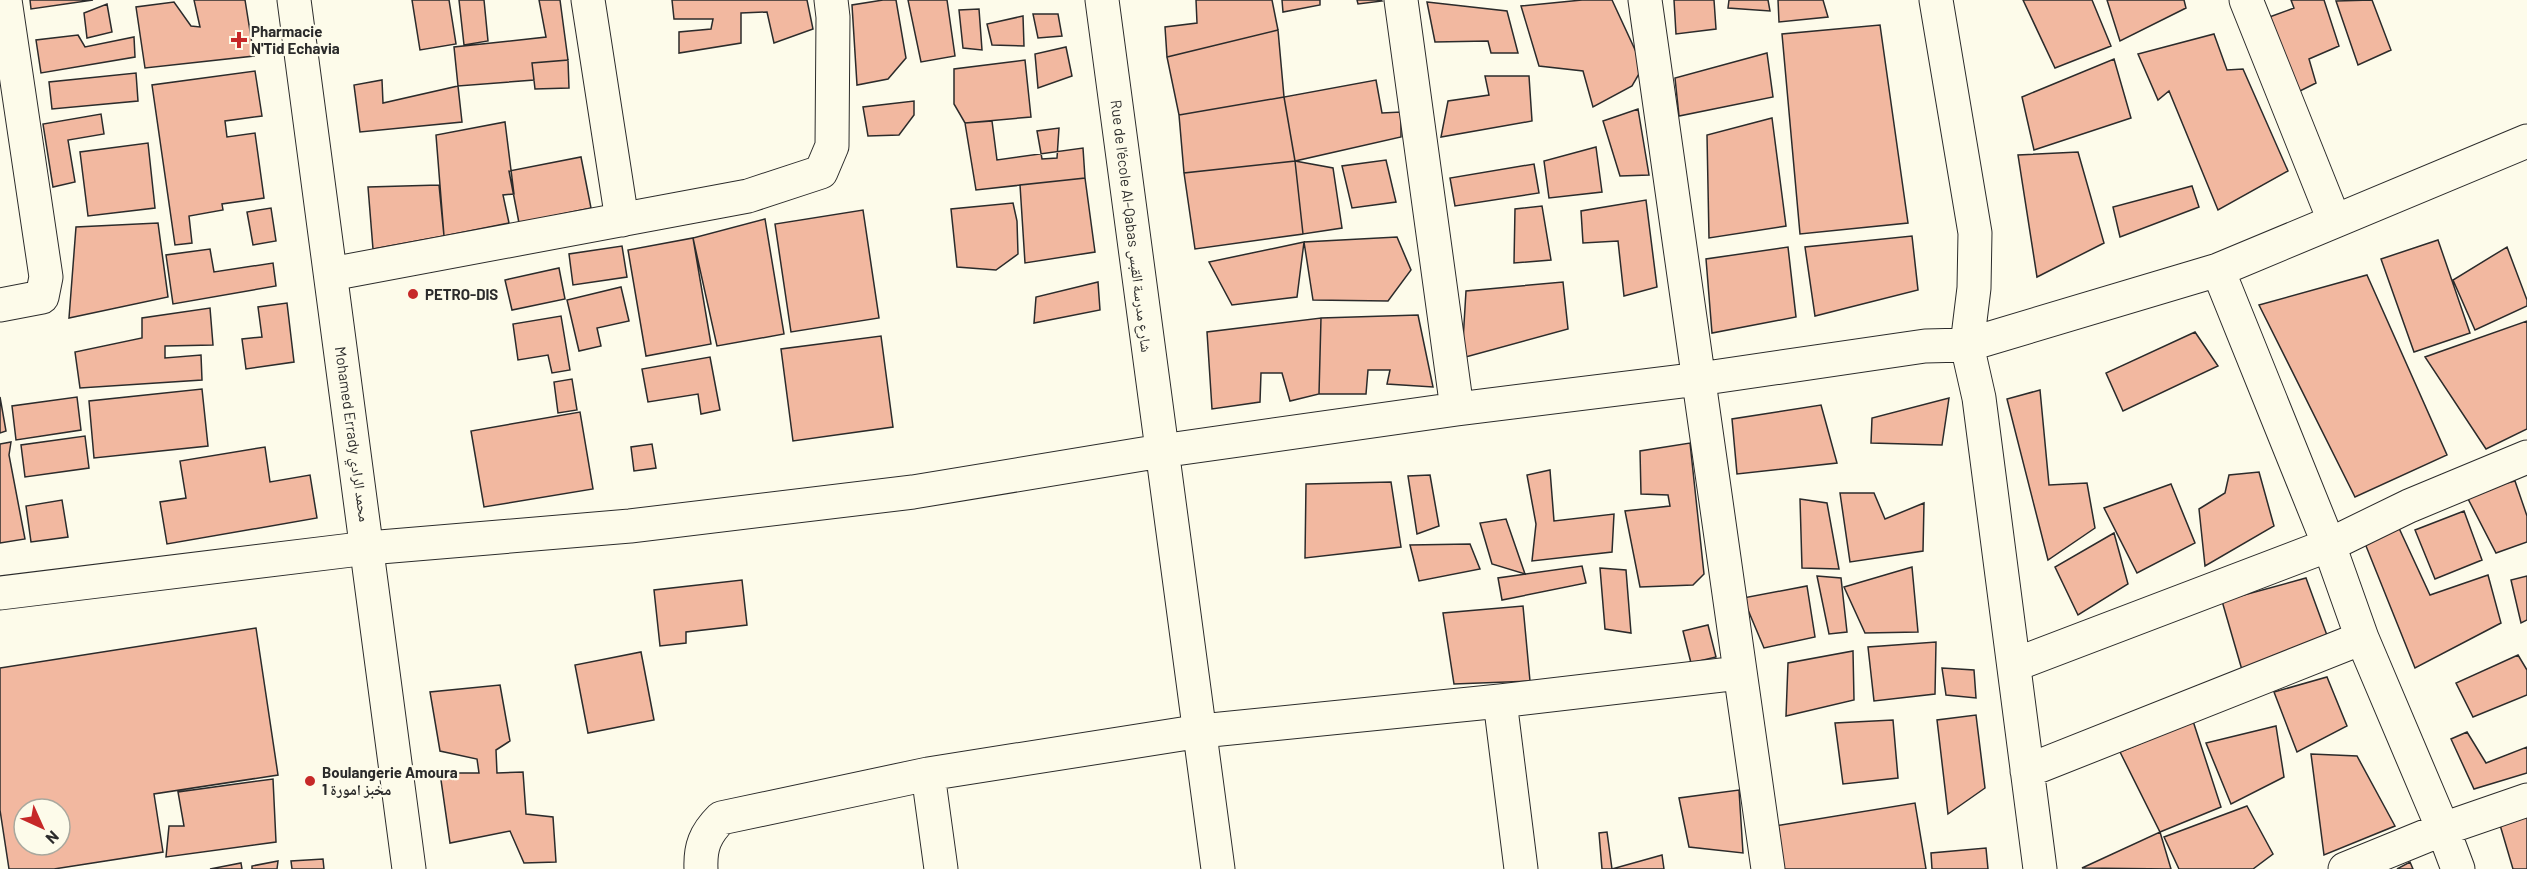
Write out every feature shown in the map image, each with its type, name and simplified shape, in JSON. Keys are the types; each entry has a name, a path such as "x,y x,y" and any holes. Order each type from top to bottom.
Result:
{"street":[{"path":"0,305 42,297 46,277 7,68 5,0"},
{"name":"Mohamed Errady محمد الرادي","path":"294,0 409,869"},
{"path":"588,0 622,220"},
{"path":"331,274 748,196 821,172 832,146 833,17 831,0"},
{"name":"Rue de l'école Al-Qabas شارع مدرسة القبس","path":"1102,0 1218,869"},
{"path":"1401,0 1457,409"},
{"path":"1645,0 1768,869"},
{"path":"1936,0 1975,233 1974,288 1966,345 1978,398 2040,869"},
{"path":"2246,0 2334,220"},
{"path":"0,593 368,548 630,526 912,492 1161,452 1457,409 1699,379 1925,346 1966,345 2218,270 2527,141"},
{"path":"2218,270 2329,545 2362,638 2458,869"},
{"path":"2014,665 2329,545 2409,506 2527,457"},
{"path":"2027,771 2362,638"},
{"path":"701,869 700,851 707,832 721,818 928,774 1201,731 1500,702 1739,673"},
{"path":"1500,702 1521,869"},
{"path":"928,774 941,869"},
{"path":"2345,869 2443,829 2527,800"}],"building":[{"path":"30,0 93,0 31,9"},
{"path":"194,0 245,0 254,56 145,68 136,7 174,2 191,26 200,27"},
{"path":"412,0 449,0 456,44 420,50"},
{"path":"459,0 484,0 488,41 464,45"},
{"path":"539,0 560,0 568,60 532,63 534,80 458,86 454,47 546,37"},
{"path":"672,0 807,0 813,29 774,43 767,12 741,13 741,43 679,53 679,32 711,29 713,19 674,19"},
{"path":"896,0 906,58 888,79 857,85 852,5"},
{"path":"908,0 947,0 955,56 921,62"},
{"path":"1196,0 1272,0 1278,30 1167,57 1165,27 1197,23"},
{"path":"1282,0 1320,0 1320,5 1283,12"},
{"path":"1357,0 1381,0 1382,1 1358,4"},
{"path":"1582,0 1612,0 1643,67 1632,86 1593,107 1583,71 1539,66 1521,6"},
{"path":"1674,0 1714,0 1716,29 1676,34"},
{"path":"1729,0 1768,0 1770,11 1728,8"},
{"path":"1778,0 1823,0 1828,17 1779,22"},
{"path":"2023,0 2092,0 2111,46 2055,68"},
{"path":"2107,0 2184,0 2186,8 2120,41"},
{"path":"2291,0 2324,0 2339,46 2309,59 2316,83 2298,92 2264,19 2294,8"},
{"path":"2372,0 2391,50 2358,65 2336,1"},
{"path":"1427,2 1507,11 1518,53 1491,53 1488,41 1435,42"},
{"path":"107,4 112,32 87,38 84,13"},
{"path":"979,9 982,50 963,48 959,10"},
{"path":"1033,14 1058,14 1062,36 1038,38"},
{"path":"1023,16 1024,46 992,45 987,24"},
{"path":"1880,25 1908,223 1800,234 1782,34"},
{"path":"1278,30 1284,97 1179,115 1167,57"},
{"path":"2214,34 2227,70 2243,69 2288,171 2218,210 2169,91 2158,100 2138,54"},
{"path":"78,35 85,47 134,37 135,57 41,73 36,40"},
{"path":"1066,47 1072,76 1038,88 1035,54"},
{"path":"1767,53 1773,97 1679,116 1675,78"},
{"path":"2114,59 2131,118 2034,150 2022,97"},
{"path":"568,60 569,88 535,89 532,63"},
{"path":"1025,60 1031,117 965,123 954,104 954,69"},
{"path":"255,71 262,116 225,121 227,137 255,133 264,198 222,204 223,210 189,216 192,243 175,245 152,85"},
{"path":"136,73 138,101 52,109 49,82"},
{"path":"1485,76 1529,76 1532,121 1441,137 1448,101 1489,95"},
{"path":"382,80 383,103 458,86 462,122 360,132 354,85"},
{"path":"1376,80 1382,113 1401,112 1401,137 1295,161 1284,97"},
{"path":"1284,97 1295,161 1184,173 1179,115"},
{"path":"914,101 914,115 899,135 868,136 863,107"},
{"path":"1638,109 1649,175 1620,176 1603,121"},
{"path":"101,114 104,134 68,140 75,182 53,187 43,124"},
{"path":"1772,118 1786,226 1709,238 1707,135"},
{"path":"992,121 997,160 1083,148 1085,178 976,190 965,123"},
{"path":"505,122 514,194 503,195 509,223 444,236 436,135"},
{"path":"1059,128 1057,158 1042,159 1037,131"},
{"path":"148,143 155,208 88,216 80,152"},
{"path":"1596,147 1602,192 1549,198 1544,161"},
{"path":"2078,152 2104,243 2037,277 2018,155"},
{"path":"581,157 591,208 519,223 509,171"},
{"path":"1386,160 1396,202 1352,208 1342,166"},
{"path":"1295,161 1303,234 1195,249 1184,173"},
{"path":"1295,161 1333,168 1342,228 1303,234"},
{"path":"1534,164 1539,193 1455,206 1450,178"},
{"path":"1085,178 1095,252 1025,263 1020,185"},
{"path":"439,185 444,236 373,249 368,187"},
{"path":"2192,186 2199,207 2120,237 2113,207"},
{"path":"1646,200 1657,287 1624,296 1618,241 1583,243 1581,211"},
{"path":"1013,203 1017,221 1018,254 996,270 957,267 951,209"},
{"path":"1542,206 1551,260 1514,263 1515,209"},
{"path":"271,208 276,241 253,245 247,212"},
{"path":"863,210 879,318 791,332 775,224"},
{"path":"765,219 784,334 717,346 693,238"},
{"path":"158,223 168,297 69,318 76,227"},
{"path":"1912,236 1918,290 1815,316 1805,247"},
{"path":"1397,237 1411,270 1388,301 1313,300 1304,242"},
{"path":"693,238 711,344 646,356 628,250"},
{"path":"2438,240 2470,333 2414,352 2381,259"},
{"path":"1304,242 1297,297 1232,305 1209,262"},
{"path":"622,246 627,277 573,285 569,254"},
{"path":"1788,247 1796,317 1712,333 1706,259"},
{"path":"2507,247 2527,300 2527,306 2475,330 2453,280"},
{"path":"210,249 214,272 273,263 276,286 173,304 166,255"},
{"path":"559,268 565,299 512,310 505,280"},
{"path":"2367,275 2447,455 2355,497 2259,305"},
{"path":"1098,282 1100,310 1034,323 1036,297"},
{"path":"1563,282 1568,329 1462,358 1466,291"},
{"path":"621,287 629,321 597,328 601,346 579,351 567,300"},
{"path":"287,303 294,362 246,369 242,339 262,337 258,307"},
{"path":"210,308 213,345 165,346 165,358 201,355 202,380 80,388 75,352 142,338 142,318"},
{"path":"1418,315 1433,387 1387,384 1390,370 1368,370 1366,394 1319,394 1321,318"},
{"path":"561,316 570,370 552,373 548,355 518,360 513,324"},
{"path":"1321,318 1319,394 1290,401 1282,373 1261,373 1260,402 1212,409 1207,332"},
{"path":"2527,321 2527,429 2486,449 2425,357"},
{"path":"2195,332 2218,366 2123,411 2106,373"},
{"path":"881,336 893,427 793,441 781,349"},
{"path":"710,357 720,410 701,414 698,394 648,402 642,369"},
{"path":"572,379 577,410 558,413 554,382"},
{"path":"202,389 208,446 94,458 89,401"},
{"path":"2040,390 2049,485 2087,483 2095,528 2048,560 2007,399"},
{"path":"0,397 6,431 0,433"},
{"path":"77,397 81,430 16,440 12,406"},
{"path":"1949,398 1942,445 1871,443 1872,418"},
{"path":"1821,405 1837,463 1737,474 1732,419"},
{"path":"580,412 593,489 484,507 471,431"},
{"path":"85,436 89,468 25,477 21,445"},
{"path":"11,442 9,455 25,539 0,543 0,444"},
{"path":"1690,443 1704,574 1693,585 1640,587 1625,511 1670,506 1668,495 1641,494 1640,451"},
{"path":"652,444 656,468 634,471 631,447"},
{"path":"265,447 270,482 310,475 317,518 167,544 160,502 186,498 180,461"},
{"path":"1550,470 1554,521 1614,514 1612,552 1532,561 1536,524 1527,475"},
{"path":"2259,472 2274,526 2205,566 2199,509 2225,493 2229,475"},
{"path":"1430,475 1439,526 1417,534 1408,476"},
{"path":"2515,481 2527,516 2527,542 2496,553 2465,493"},
{"path":"1391,482 1401,547 1305,558 1306,484"},
{"path":"2171,484 2195,543 2137,573 2104,508"},
{"path":"1840,493 1874,493 1885,519 1924,503 1923,551 1850,562"},
{"path":"1800,499 1827,503 1839,569 1802,568"},
{"path":"62,500 68,537 31,542 26,506"},
{"path":"2464,511 2482,560 2435,579 2415,530"},
{"path":"1506,519 1525,574 1492,564 1480,523"},
{"path":"2398,526 2430,595 2488,575 2501,623 2415,668 2364,541"},
{"path":"2114,533 2128,584 2078,615 2055,567"},
{"path":"1470,544 1480,569 1419,581 1410,545"},
{"path":"1582,566 1586,583 1502,600 1498,578"},
{"path":"1912,567 1918,632 1865,633 1844,587"},
{"path":"1600,568 1626,570 1631,633 1605,629"},
{"path":"1817,576 1841,578 1847,632 1829,634"},
{"path":"2527,576 2527,620 2521,623 2511,580"},
{"path":"2306,578 2328,638 2242,670 2222,601"},
{"path":"742,580 747,625 686,632 686,643 660,646 654,590"},
{"path":"1807,586 1815,637 1764,648 1743,598"},
{"path":"1523,606 1530,681 1454,684 1443,613"},
{"path":"1708,625 1716,657 1691,663 1683,631"},
{"path":"256,628 278,775 154,794 163,852 54,869 9,869 0,810 0,668"},
{"path":"1936,642 1935,694 1874,701 1868,647"},
{"path":"1853,651 1854,700 1786,716 1788,663"},
{"path":"641,652 654,720 588,733 575,665"},
{"path":"2518,655 2527,670 2527,695 2473,717 2456,683"},
{"path":"1942,668 1974,670 1976,698 1946,695"},
{"path":"2327,677 2347,726 2297,752 2274,692"},
{"path":"500,685 510,741 496,750 497,773 523,772 526,814 553,817 556,862 524,863 510,831 450,843 440,773 479,773 477,759 440,751 430,692"},
{"path":"1976,715 1985,788 1948,814 1937,720"},
{"path":"1893,720 1898,778 1843,784 1835,723"},
{"path":"2193,721 2221,807 2160,832 2120,752"},
{"path":"2276,726 2284,777 2231,804 2206,743"},
{"path":"2467,732 2486,763 2527,747 2527,773 2474,789 2451,739"},
{"path":"2311,754 2357,756 2395,826 2324,855"},
{"path":"273,779 276,842 166,857 169,826 184,826 178,792"},
{"path":"1739,790 1743,853 1689,847 1679,798"},
{"path":"1915,803 1926,869 1782,869 1775,826"},
{"path":"2247,806 2273,854 2253,869 2179,869 2164,837"},
{"path":"2527,816 2527,869 2513,869 2500,825"},
{"path":"1607,832 1612,869 1602,869 1599,833"},
{"path":"2160,832 2171,869 2082,868"},
{"path":"1986,848 1988,869 1932,869 1931,853"},
{"path":"1662,855 1664,869 1612,869"},
{"path":"323,859 324,869 292,869 291,861"},
{"path":"278,861 277,869 252,869 252,866"},
{"path":"2410,862 2413,869 2397,869"},
{"path":"241,863 242,869 210,869"}],"place":[{"name":"Pharmacie N'Tid Echavia","path":"239,40"},
{"name":"PETRO-DIS","path":"413,294"},
{"name":"Boulangerie Amoura 1 مخبز امورة","path":"310,781"}]}
